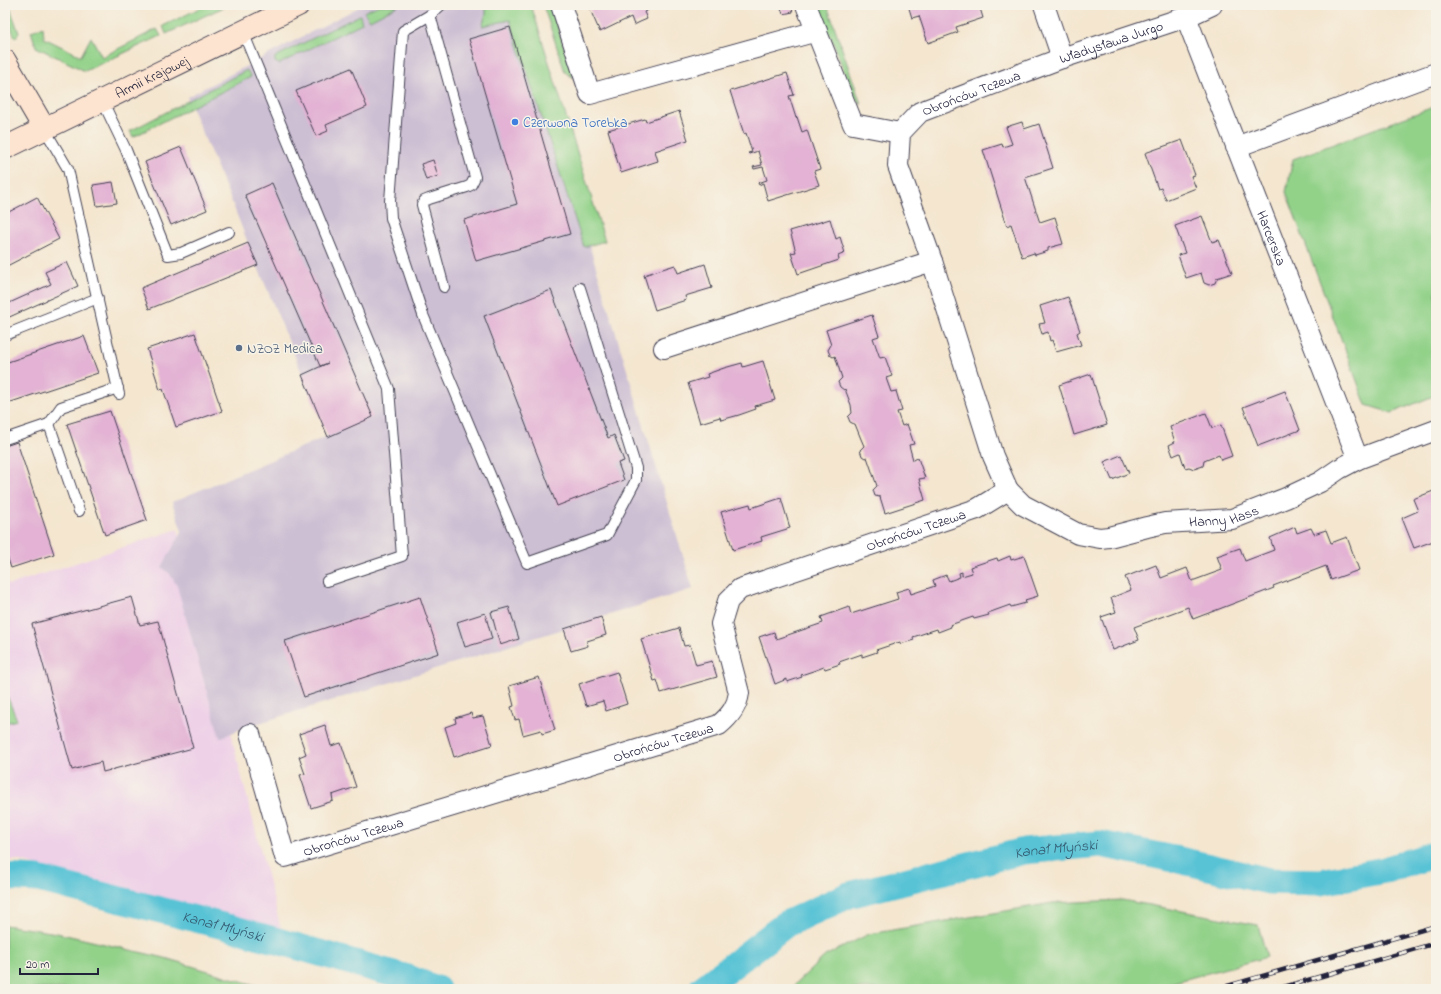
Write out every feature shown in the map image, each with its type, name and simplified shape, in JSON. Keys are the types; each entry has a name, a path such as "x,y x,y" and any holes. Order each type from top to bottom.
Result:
{"street":[{"name":"Armii Krajowej","path":"5,148 298,5"},
{"path":"560,5 590,94 817,31"},
{"path":"806,5 853,124 900,133 898,166 932,261 993,456 1008,490"},
{"name":"Władysława Jurgo","path":"1044,5 1062,58 1186,17 1212,5"},
{"name":"Harcerska","path":"1186,17 1358,459"},
{"name":"Obrońców Tczewa","path":"900,133 920,112 1062,58"},
{"path":"5,61 44,128"},
{"path":"1236,147 1436,73"},
{"path":"664,348 932,261"},
{"name":"Hanny Hass","path":"1008,490 1023,505 1078,534 1100,538 1109,537 1165,523 1232,519 1286,498 1320,482 1339,469 1358,459 1436,430"},
{"name":"Obrońców Tczewa","path":"250,734 285,857 720,725 734,710 739,693 721,624 728,601 740,589 977,509 1008,490"}],"lane":[{"path":"441,5 430,15 403,31 390,200 391,218 423,315 527,563 607,535 636,480 636,468 580,288"},
{"path":"430,15 475,177 471,185 424,201 422,205 444,287"},
{"path":"243,32 388,389 402,556 327,581"},
{"path":"102,100 126,150 168,255 181,253 229,232"},
{"path":"5,439 49,424 61,407 118,391 68,169 44,128"},
{"path":"5,335 98,298"},
{"path":"49,424 79,511"}],"shaded area":[{"path":"363,5 517,5 693,589 243,728 220,738 177,586 170,574 162,567 182,531 172,502 328,436 187,97"},
{"path":"178,529 281,929 16,860 5,861 5,576 9,585"}],"green space":[{"path":"5,5 9,5 19,33 15,38 5,12"},
{"path":"206,5 226,6 166,34 163,26"},
{"path":"379,5 399,5 370,20 364,12"},
{"path":"486,5 531,5 605,241 584,247 510,20 482,26 486,14"},
{"path":"543,5 551,5 574,78 565,72"},
{"path":"814,5 827,5 861,104 853,97 834,44 816,12"},
{"path":"360,15 362,23 279,64 275,62 275,57"},
{"path":"43,27 44,38 81,56 91,37 102,57 157,29 161,36 85,71 36,47 31,31"},
{"path":"247,70 251,77 133,137 130,131"},
{"path":"1436,106 1436,395 1392,413 1366,405 1286,192 1293,159"},
{"path":"5,691 17,720 5,723"},
{"path":"1122,900 1258,925 1267,957 1149,989 790,989 825,956 869,934 1053,903"},
{"path":"5,925 57,933 165,958 268,989 5,989"}],"building":[{"path":"588,5 658,5 644,12 647,19 634,25 631,17 600,32"},
{"path":"780,5 791,5 793,12 783,14"},
{"path":"908,5 979,5 983,18 956,27 958,32 928,43 919,16 912,18"},
{"name":"Czerwona Torebka","path":"510,27 570,234 476,261 464,220 517,204 469,39"},
{"path":"351,68 367,107 326,125 328,131 316,136 296,91"},
{"path":"787,73 794,95 789,96 796,118 797,117 802,132 807,130 820,169 814,171 819,185 768,201 763,183 759,185 758,183 767,180 763,167 754,169 753,167 762,165 758,151 748,153 752,152 746,133 744,134 730,91"},
{"path":"679,111 688,140 655,151 658,161 621,173 608,130 645,119 646,122"},
{"path":"1022,122 1024,129 1039,124 1053,168 1025,177 1040,222 1055,217 1063,244 1048,248 1048,251 1022,257 1011,224 1007,226 983,150 1002,144 1003,147 1012,144 1006,127"},
{"path":"1182,140 1195,175 1191,176 1196,188 1166,200 1161,188 1158,189 1145,153"},
{"path":"181,147 207,210 171,225 145,162"},
{"path":"433,160 438,176 426,180 421,164"},
{"path":"113,182 117,203 97,206 93,185"},
{"path":"272,183 373,417 328,437 302,375 328,363 320,366 245,195"},
{"path":"37,197 59,239 5,267 5,214"},
{"path":"1202,216 1212,242 1219,240 1232,273 1217,278 1215,283 1209,285 1204,283 1201,273 1186,278 1178,255 1185,253 1175,226"},
{"path":"830,219 836,239 840,237 845,253 838,256 839,260 798,274 791,253 796,252 790,231"},
{"path":"248,243 258,265 149,309 141,288"},
{"path":"67,262 78,286 5,319 5,305 51,284 45,272"},
{"path":"705,264 712,288 685,296 686,300 655,310 644,275 675,265 678,273"},
{"path":"551,290 608,438 614,435 624,461 618,463 624,480 557,506 484,316"},
{"path":"1068,297 1080,331 1077,333 1081,345 1056,352 1052,340 1050,341 1048,332 1042,334 1039,324 1045,323 1040,306"},
{"path":"872,315 879,336 873,338 880,358 885,357 892,376 886,378 891,392 896,391 902,411 897,412 902,426 907,424 914,444 909,445 913,460 918,458 925,478 919,479 925,500 885,513 880,497 875,496 873,490 877,486 867,457 865,458 862,456 860,450 864,446 855,424 850,422 848,417 852,413 851,405 845,389 844,390 840,387 838,382 842,378 835,356 833,357 830,355 828,350 831,345 826,330"},
{"path":"195,333 222,411 176,427 163,389 160,390 147,349"},
{"path":"84,336 98,373 5,404 5,363"},
{"path":"763,361 775,400 755,406 756,409 739,415 721,420 720,417 700,423 688,383 708,377 707,374 724,368 742,363 743,367"},
{"path":"1091,374 1107,425 1074,435 1059,385"},
{"path":"1285,391 1300,430 1258,446 1243,407"},
{"path":"110,411 147,520 105,535 67,424"},
{"path":"1206,413 1212,428 1221,425 1232,456 1221,460 1219,455 1204,461 1203,466 1194,469 1189,467 1185,468 1180,453 1173,456 1169,445 1175,442 1170,427"},
{"path":"17,442 54,554 11,568 5,550 5,446"},
{"path":"1121,455 1129,473 1112,480 1104,462"},
{"path":"1436,490 1436,540 1414,548 1402,518 1418,511 1413,499"},
{"path":"781,498 790,528 761,537 762,541 733,550 721,512 750,504 751,508"},
{"path":"1295,527 1297,533 1311,528 1314,534 1326,530 1331,543 1347,537 1359,570 1331,580 1326,566 1193,619 1188,607 1134,627 1139,640 1113,650 1101,617 1116,612 1111,598 1131,590 1125,577 1156,565 1161,578 1187,568 1192,581 1222,570 1217,556 1240,548 1245,561 1274,550 1270,538"},
{"path":"1010,556 1011,560 1024,556 1038,596 1025,600 1026,603 1011,607 1010,605 988,613 989,615 974,619 973,617 950,625 951,627 938,632 937,629 913,637 914,640 900,644 900,642 876,650 877,652 862,657 862,654 839,662 840,664 825,669 824,667 801,675 802,677 787,682 787,679 775,684 759,637 774,632 776,639 823,623 821,617 849,607 851,614 898,599 896,592 909,588 911,594 935,586 933,580 946,575 949,581 960,577 959,573 962,572 962,576 972,573 970,567 997,558 998,561"},
{"path":"132,597 140,625 158,621 193,748 103,772 101,762 72,770 32,624"},
{"path":"420,597 439,653 304,697 285,641"},
{"path":"509,607 519,639 500,645 491,612"},
{"path":"485,613 492,639 465,647 457,622"},
{"path":"601,617 606,635 587,641 588,646 571,651 564,629"},
{"path":"679,628 684,646 690,645 696,665 712,661 717,677 661,693 657,680 654,681 641,639"},
{"path":"617,672 627,704 606,711 603,701 586,706 579,684"},
{"path":"539,677 555,730 542,734 541,730 523,735 519,719 515,720 511,707 514,706 509,686"},
{"path":"471,713 473,718 483,716 492,745 454,757 445,727 456,723 455,718"},
{"path":"325,725 331,746 341,743 356,787 332,795 333,801 311,808 300,775 305,774 299,757 306,754 299,734"}],"waterway":[{"name":"Kanał Młyński","path":"702,989 786,924 849,895 1024,851 1100,844 1179,860 1269,881 1321,882 1385,870 1436,854"},
{"name":"Kanał Młyński","path":"5,877 38,879 235,929 408,978 437,989"}],"railway":[{"path":"1217,989 1436,926"},
{"path":"1277,989 1436,943"}],"place":[{"name":"Czerwona Torebka","path":"515,122"},
{"name":"NZOZ Medica","path":"239,348"}]}
